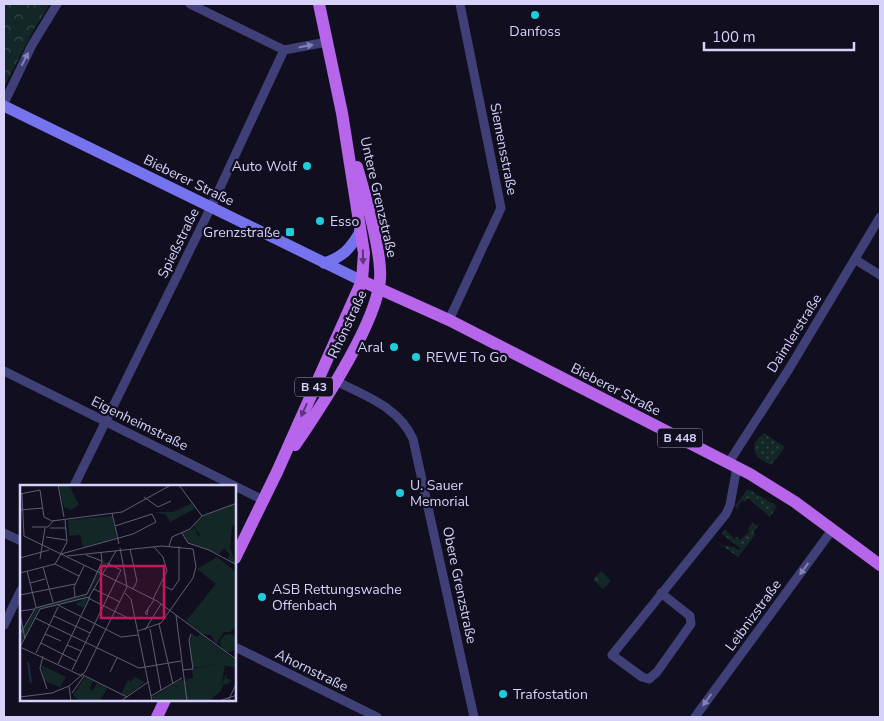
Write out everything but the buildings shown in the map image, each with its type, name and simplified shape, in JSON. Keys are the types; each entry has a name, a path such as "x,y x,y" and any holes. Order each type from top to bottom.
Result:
{"main road":[{"name":"Untere Grenzstraße","path":"319,4 342,113 364,253 362,281"},
{"name":"Untere Grenzstraße","path":"342,113 363,187 377,253 380,274 379,289"},
{"name":"B 448","path":"362,281 379,289"},
{"name":"Rhönstraße","path":"236,556 277,472 362,281"},
{"name":"Bieberer Straße","path":"379,289 449,320 733,465 778,491 880,565"},
{"name":"Rhönstraße","path":"277,472 336,381 375,304 379,289"},
{"path":"156,717 164,701"}],"street":[{"path":"4,104 32,45 57,4"},
{"path":"190,4 284,50 327,42"},
{"name":"Siemensstraße","path":"449,320 501,208 460,4"},
{"name":"Spießstraße","path":"74,485 211,207 284,50"},
{"name":"Bieberer Straße","path":"4,104 362,281"},
{"name":"Daimlerstraße","path":"733,465 880,217"},
{"path":"324,263 339,258 348,252 360,232"},
{"path":"856,260 880,275"},
{"name":"Eigenheimstraße","path":"4,372 233,485"},
{"name":"Obere Grenzstraße","path":"336,381 390,409 399,417 413,439 474,717"},
{"path":"661,593 690,616 691,624 658,672 649,679 642,677 612,655 661,593 726,514 730,505 733,465"},
{"name":"Eigenheimstraße","path":"236,486 263,500"},
{"name":"Leibnizstraße","path":"695,717 832,530"},
{"path":"4,533 20,541"},
{"path":"4,625 20,592"},
{"name":"Ahornstraße","path":"236,647 377,717"}],"green space":[{"path":"4,4 50,4 34,29 4,87"},
{"path":"764,433 785,447 771,465 758,457 754,447 755,442"},
{"path":"748,489 777,506 770,517 748,498 745,502 742,500 737,507 739,510 735,506"},
{"path":"752,523 757,525 760,523 753,533 755,535 738,557 710,537 724,546 734,547 738,550 740,548 722,534 725,529 734,539 737,537 740,540 750,531 748,529"},
{"path":"601,571 611,581 603,589 593,580"}],"place":[{"name":"Danfoss","path":"535,15"},
{"name":"Auto Wolf","path":"307,166"},
{"name":"Esso","path":"320,221"},
{"name":"Grenzstraße","path":"290,232"},
{"name":"Aral","path":"394,347"},
{"name":"REWE To Go","path":"416,357"},
{"name":"U. Sauer Memorial","path":"400,493"},
{"name":"ASB Rettungswache Offenbach","path":"262,597"},
{"name":"Trafostation","path":"503,694"}]}
